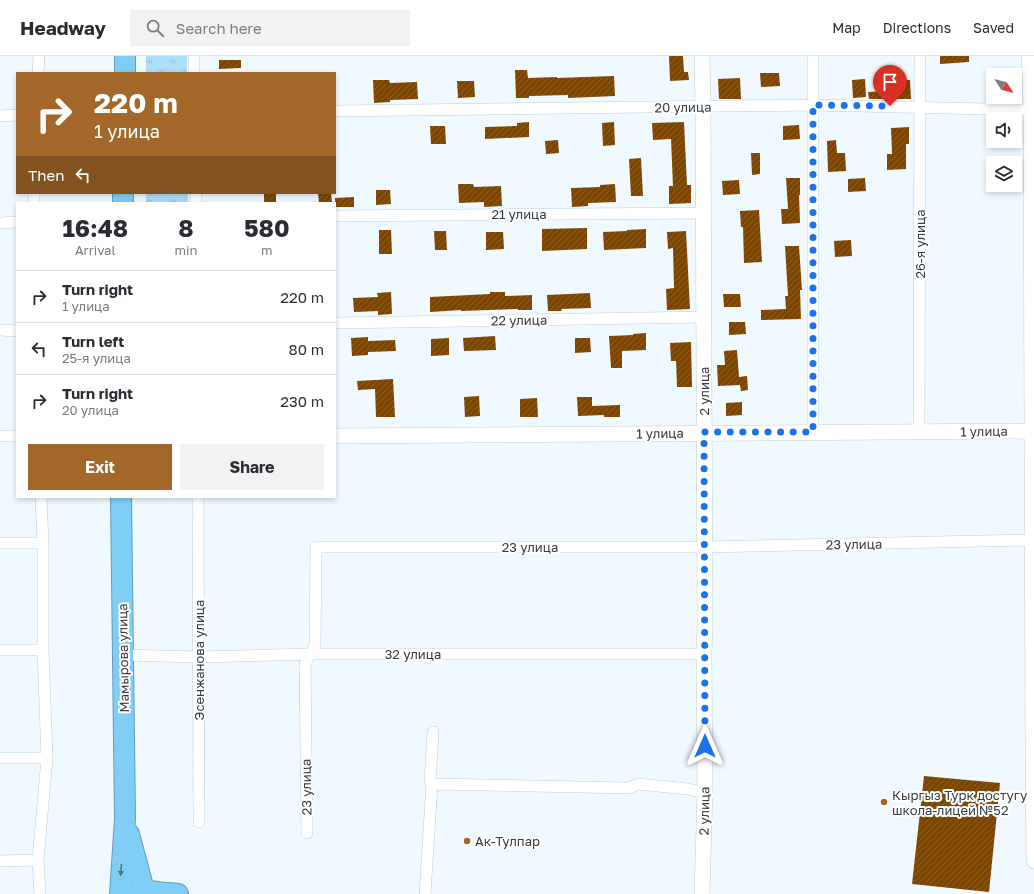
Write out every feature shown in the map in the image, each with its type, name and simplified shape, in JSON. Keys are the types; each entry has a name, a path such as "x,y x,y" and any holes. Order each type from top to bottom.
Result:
{"highway":[{"path":"125,56 125,72"},
{"name":"Мамырова улица","path":"121,498 125,819"},
{"path":"125,819 146,893 178,894"},
{"path":"120,894 125,819"}],"street":[{"path":"38,72 39,56"},
{"path":"194,56 194,72"},
{"name":"2 улица","path":"702,56 705,625 705,793 702,894"},
{"path":"813,56 813,432"},
{"name":"26-я улица","path":"919,432 920,56"},
{"path":"1029,56 1031,110 1033,430 1034,861"},
{"name":"20 улица","path":"336,111 813,105 1031,110"},
{"path":"0,116 16,116"},
{"name":"21 улица","path":"336,216 703,213"},
{"path":"0,223 16,222"},
{"name":"22 улица","path":"336,323 704,317"},
{"path":"0,330 16,330"},
{"name":"1 улица","path":"336,436 1033,430"},
{"path":"0,436 16,436"},
{"path":"40,894 38,860 47,758 43,650 42,498"},
{"name":"Эсенжанова улица","path":"198,498 199,822"},
{"name":"23 улица","path":"307,833 305,664 315,645 316,547 704,547 1033,540"},
{"path":"0,543 43,543"},
{"path":"0,650 43,650"},
{"name":"32 улица","path":"122,655 199,657 310,654 704,654"},
{"path":"425,894 432,783 430,781 433,732"},
{"path":"0,758 47,758"},
{"path":"432,783 630,788 638,784 688,789 705,793"},
{"path":"0,861 38,860"}],"green space":[{"path":"146,56 187,56 187,72 146,72"},
{"path":"146,194 188,194 188,202 146,202"}],"building":[{"path":"669,56 683,56 684,72 688,72 689,80 670,81"},
{"path":"940,56 969,56 969,62 940,64"},
{"path":"219,60 241,60 241,68 219,69"},
{"path":"515,70 527,70 528,78 614,76 615,96 568,98 568,95 529,96 529,98 516,98"},
{"path":"760,73 779,73 780,86 761,87"},
{"path":"740,78 741,99 719,99 718,79"},
{"path":"865,79 866,97 853,98 852,80"},
{"path":"373,80 389,80 390,83 417,82 418,99 390,100 390,102 374,103"},
{"path":"910,80 911,99 869,99 868,92 888,91 888,81"},
{"path":"457,81 474,81 475,97 458,98"},
{"path":"529,122 529,137 485,139 485,127 517,126 517,123"},
{"path":"614,122 615,145 603,146 602,123"},
{"path":"684,122 687,185 691,185 691,203 669,204 669,186 673,186 671,139 653,140 652,123"},
{"path":"799,125 800,139 783,140 783,126"},
{"path":"430,126 445,126 446,144 431,144"},
{"path":"909,127 909,144 906,144 906,169 887,170 887,154 892,154 891,128"},
{"path":"558,140 559,153 546,154 545,141"},
{"path":"836,140 837,153 845,153 846,171 828,172 827,141"},
{"path":"751,153 760,153 760,174 752,175"},
{"path":"641,158 643,196 631,196 629,159"},
{"path":"786,178 800,178 800,223 782,224 781,209 788,209"},
{"path":"865,178 866,191 848,192 848,179"},
{"path":"739,180 740,194 723,195 722,181"},
{"path":"458,184 473,184 474,187 501,186 502,206 484,207 484,202 459,203"},
{"path":"615,184 616,202 588,203 588,206 572,207 571,188 600,187 600,185"},
{"path":"376,190 390,190 391,204 376,205"},
{"path":"264,194 276,194 276,202 264,202"},
{"path":"318,194 331,194 332,202 319,202"},
{"path":"354,197 354,207 336,207 335,198"},
{"path":"759,210 762,262 744,263 743,227 741,227 740,211"},
{"path":"587,228 587,249 542,251 542,229"},
{"path":"646,229 646,248 604,250 603,232"},
{"path":"379,230 391,230 392,254 379,254"},
{"path":"434,231 446,231 447,250 435,250"},
{"path":"686,231 690,309 667,310 666,289 674,288 673,248 668,249 667,232"},
{"path":"486,232 503,232 504,249 486,250"},
{"path":"851,240 852,256 835,257 834,241"},
{"path":"785,246 799,246 802,290 800,290 801,319 761,320 761,310 786,309 785,296 788,296"},
{"path":"391,292 392,314 378,315 378,311 354,312 353,298 378,297 377,293"},
{"path":"490,292 505,292 505,296 532,295 532,310 461,310 430,312 430,297 490,294"},
{"path":"590,293 591,308 548,311 547,295"},
{"path":"723,294 740,294 741,307 724,307"},
{"path":"729,322 745,322 746,334 729,335"},
{"path":"646,333 646,350 622,351 622,368 611,368 609,336"},
{"path":"495,336 496,350 464,351 463,338"},
{"path":"368,337 368,341 395,340 396,351 368,352 368,355 352,356 351,338"},
{"path":"449,338 449,355 431,356 431,339"},
{"path":"575,338 590,338 591,352 575,353"},
{"path":"691,342 692,387 677,387 676,361 671,361 670,343"},
{"path":"737,350 739,377 747,376 748,390 741,391 740,385 718,386 717,365 725,365 724,351"},
{"path":"393,379 395,417 376,417 375,389 358,390 357,381"},
{"path":"479,396 480,416 465,417 464,397"},
{"path":"577,397 592,397 592,406 620,405 620,417 604,417 604,415 578,416"},
{"path":"537,398 538,417 520,417 520,399"},
{"path":"742,402 742,415 726,416 726,403"},
{"name":"Кыргыз Турк достугу школа-лицей №52","path":"924,776 1000,783 989,892 912,884"}],"place":[{"name":"Кыргыз Турк достугу школа-лицей №52","path":"884,802"},
{"name":"Ак-Тулпар","path":"467,841"}],"route":[{"path":"705,746 704,432 813,432 813,105 890,106"}]}
